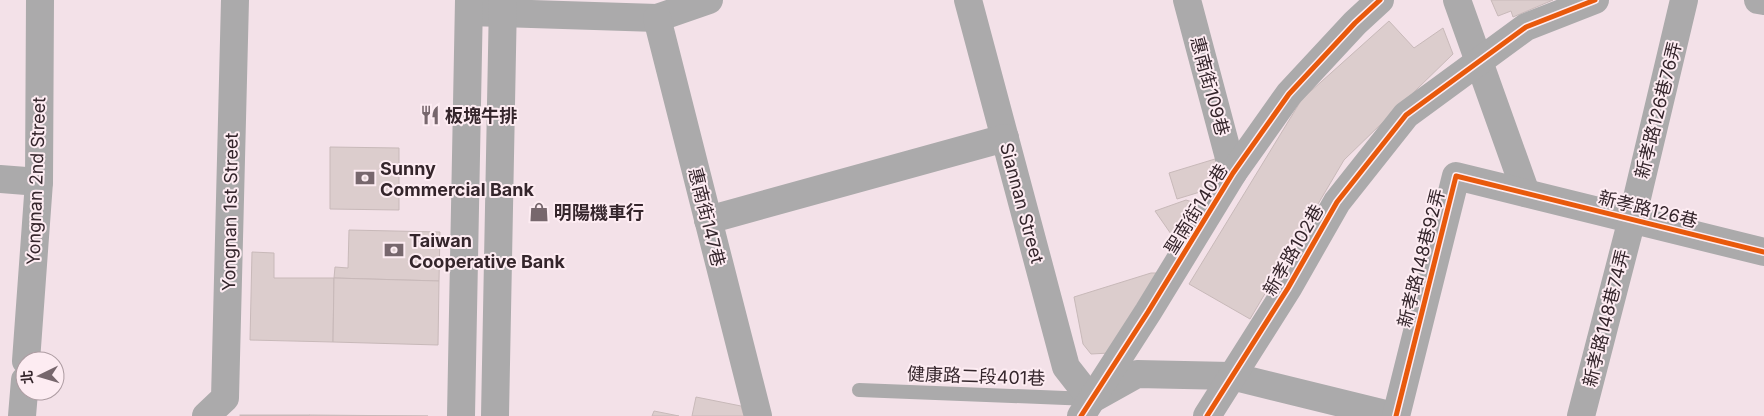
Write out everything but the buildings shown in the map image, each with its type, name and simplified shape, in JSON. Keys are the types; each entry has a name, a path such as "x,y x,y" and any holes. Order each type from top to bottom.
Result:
{"street":[{"name":"Yongnan 2nd Street","path":"27,351 39,182 40,0"},
{"name":"Yongnan 1st Street","path":"206,416 225,398 235,0"},
{"path":"461,416 469,6 503,6 657,18 708,0"},
{"name":"Siannan Street","path":"968,0 1066,367 1086,408"},
{"name":"惠南街109巷","path":"1187,0 1233,173"},
{"name":"聖南街140巷","path":"1086,408 1148,312 1233,173 1289,94 1355,23 1380,0"},
{"path":"1457,0 1526,193"},
{"name":"新孝路102巷","path":"1207,416 1230,376 1288,288 1337,202 1406,116 1526,27 1595,0"},
{"name":"新孝路126巷76弄","path":"1632,219 1684,0"},
{"path":"1758,0 1764,1"},
{"path":"495,416 503,6"},
{"name":"惠南街147巷","path":"657,18 758,416"},
{"path":"708,220 1005,138"},
{"name":"新孝路148巷92弄","path":"1395,416 1456,176 1526,193"},
{"path":"0,179 39,182"},
{"name":"新孝路126巷","path":"1526,193 1764,252"},
{"name":"新孝路148巷74弄","path":"1581,416 1632,219"},
{"path":"1086,408 1137,374 1230,376 1395,416"},
{"path":"22,416 23,401"}],"lane":[{"name":"健康路二段401巷","path":"858,390 1086,408"}],"cycle path":[{"path":"1081,416 1148,312 1233,173 1289,94 1355,23 1380,0"},
{"path":"1207,416 1288,288 1337,202 1406,115 1526,27 1595,0"},
{"path":"1396,416 1456,176 1764,252"}],"place":[{"name":"板塊牛排","path":"430,115"},
{"name":"Sunny Commercial Bank","path":"365,178"},
{"name":"明陽機車行","path":"539,212"},
{"name":"Taiwan Cooperative Bank","path":"394,250"}]}
